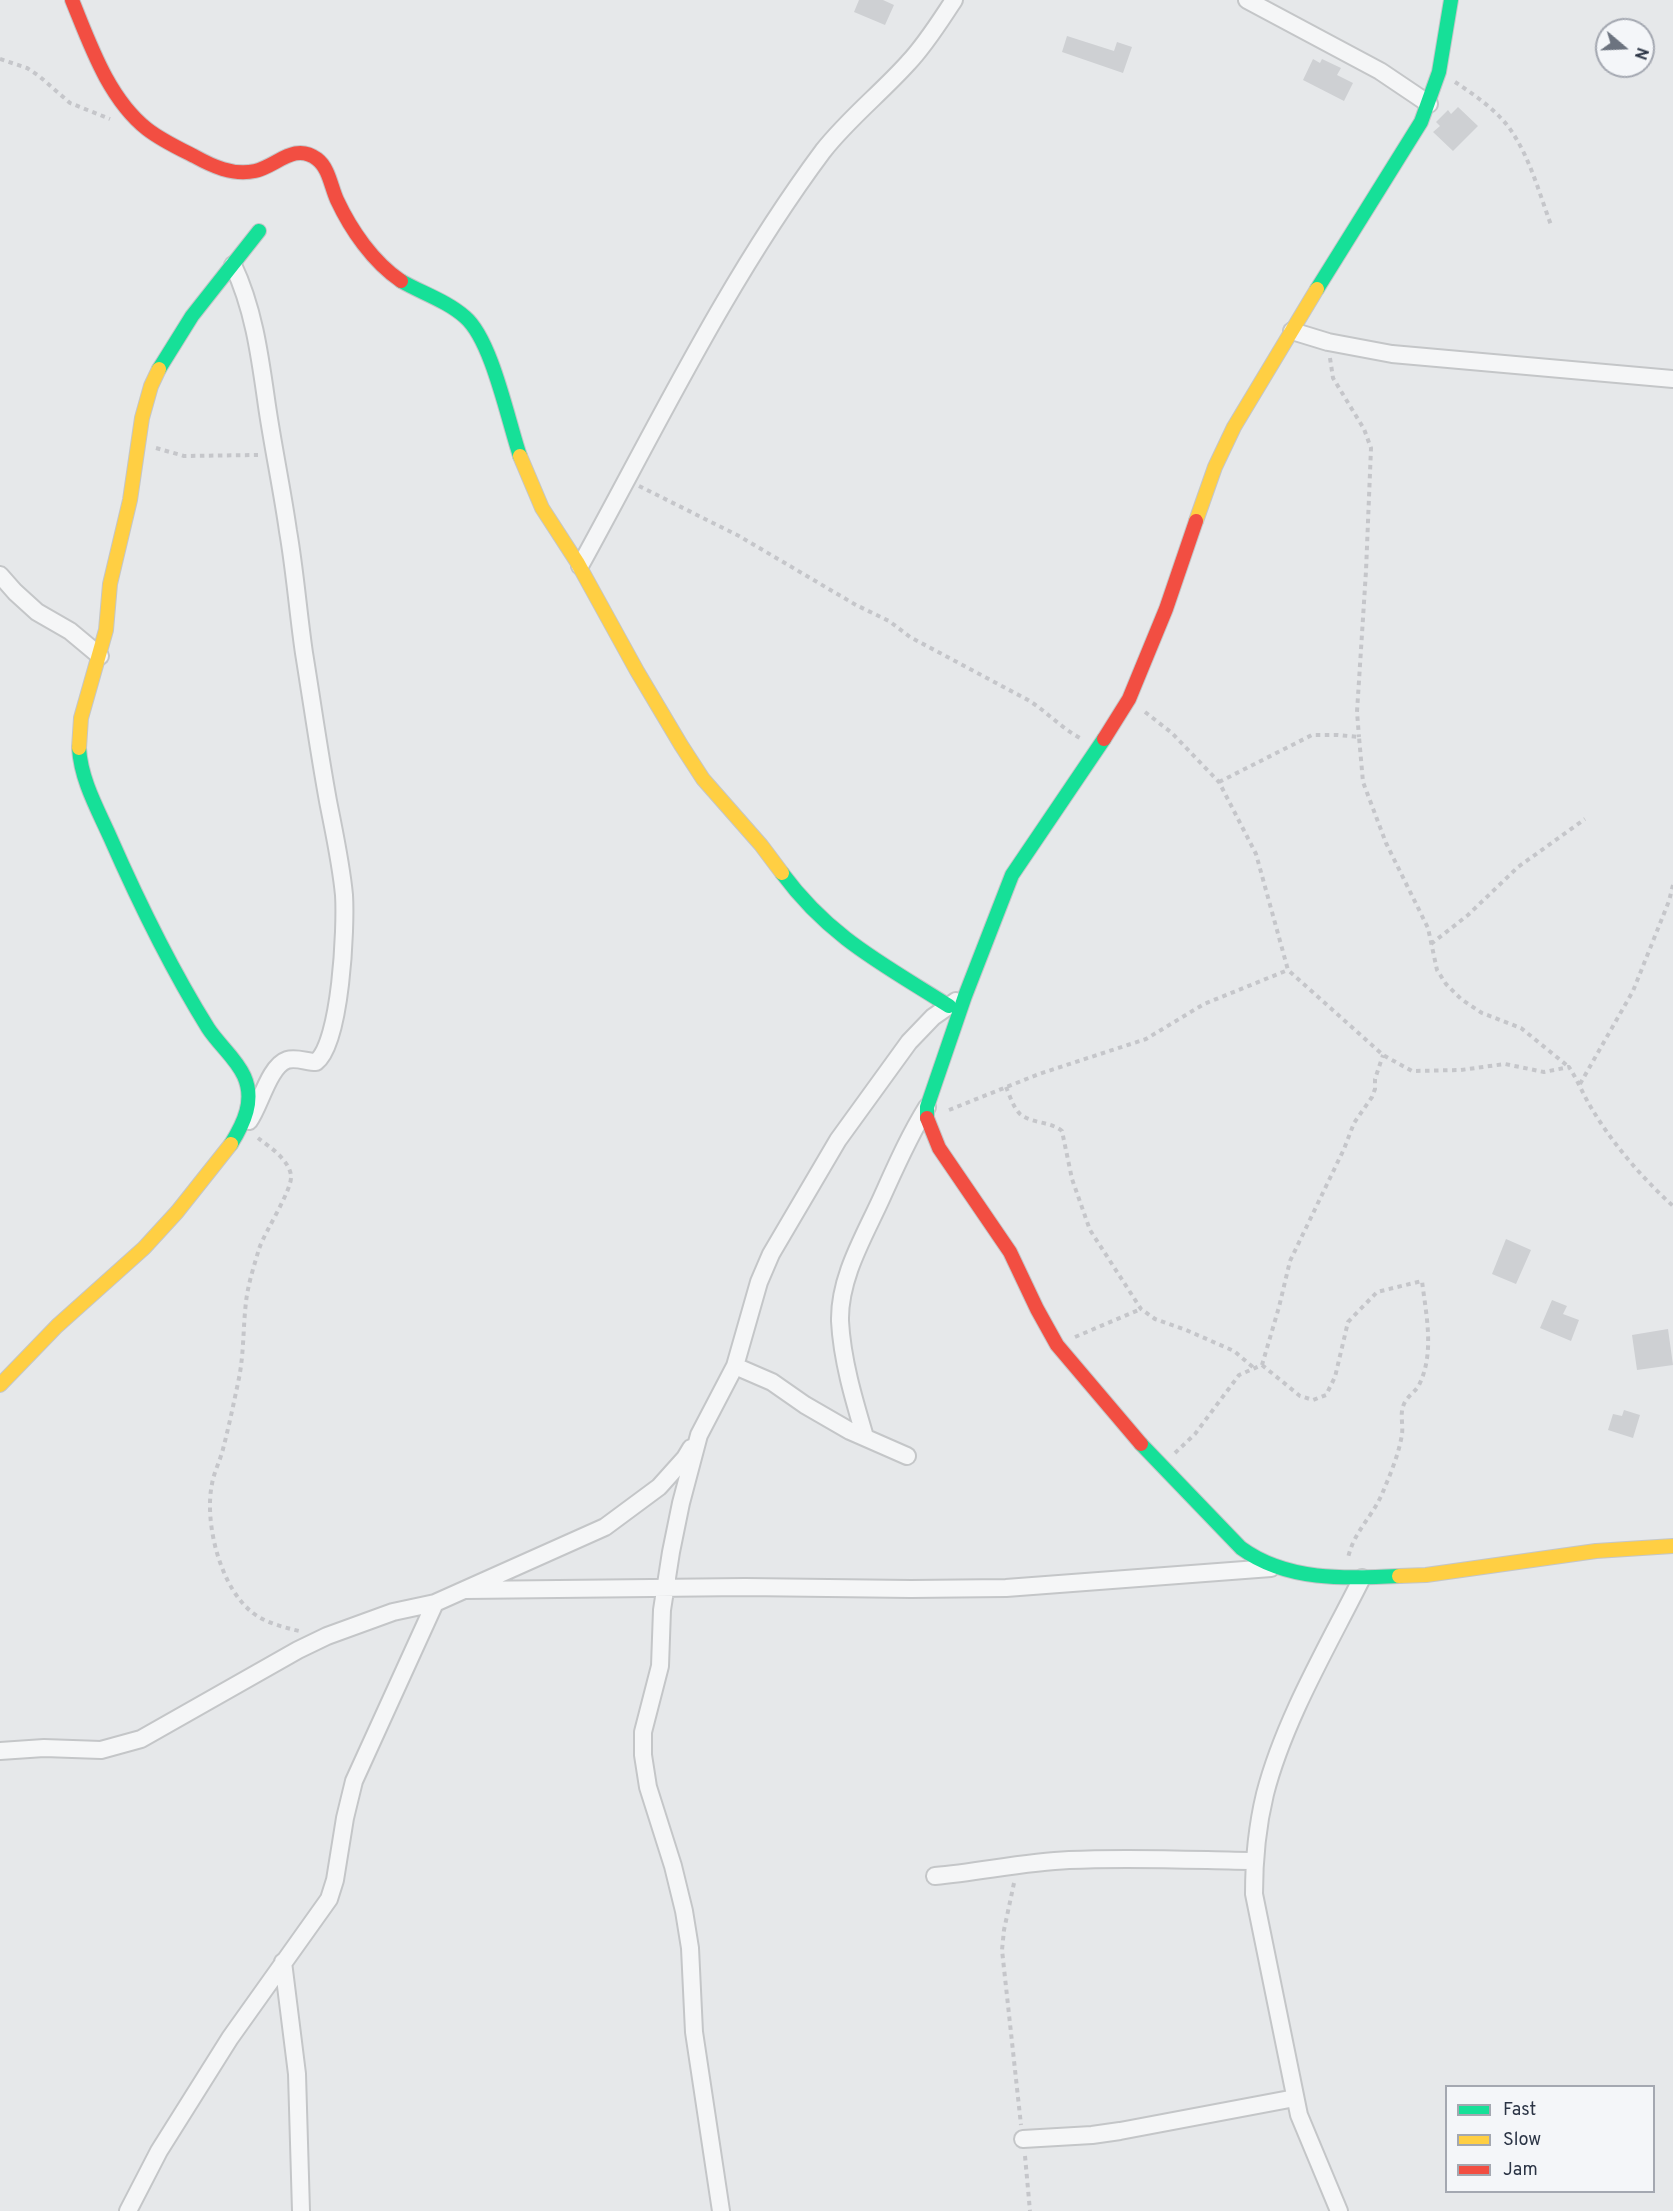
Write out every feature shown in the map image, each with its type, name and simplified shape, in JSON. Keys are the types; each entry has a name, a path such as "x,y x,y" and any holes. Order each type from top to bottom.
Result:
{"street":[{"path":"72,0 89,44 108,79 140,123 201,160 230,172 254,172 293,153 314,157 323,165 336,200 380,264 398,279 461,314 474,325 490,362 510,427 537,499 580,566 610,626 697,771 722,803 759,843 793,889 832,928 880,963 949,1006"},
{"path":"580,566 692,358 747,263 775,220 825,149 909,62 954,0"},
{"path":"1247,0 1380,71 1430,104"},
{"path":"866,1437 844,1353 840,1320 842,1298 852,1265 906,1143 927,1113 965,996 1012,875 1129,699 1166,609 1215,467 1234,428 1406,148 1430,104 1439,72 1451,0"},
{"path":"242,1129 248,1111 248,1092 244,1076 236,1062 210,1031 175,972 135,893 83,776 78,756 79,729 100,656 106,628 110,584 128,513 138,441 156,373 174,341 259,231"},
{"path":"0,1385 57,1326 144,1248 210,1173 255,1112 274,1072 283,1062 289,1059 316,1062 326,1050 335,1013 344,935 344,895 338,851 317,740 262,363 250,308 233,265"},
{"path":"1292,331 1328,342 1392,354 1673,379"},
{"path":"0,575 37,612 70,631 100,656"},
{"path":"0,1751 44,1748 101,1750 141,1739 298,1650 327,1636 393,1612 435,1603 604,1527 659,1487 685,1458 699,1435 735,1365 759,1282 771,1254 838,1140 909,1042 933,1017 965,996"},
{"path":"927,1113 939,1148 1011,1252 1033,1301 1057,1345 1106,1404 1163,1466 1241,1548 1257,1560 1276,1568 1302,1574 1362,1578 1426,1575 1596,1551 1673,1546"},
{"path":"735,1365 772,1382 827,1418 907,1456"},
{"path":"699,1435 681,1503 665,1588 660,1666 643,1731 643,1755 648,1787 673,1866 687,1929 694,1990 694,2032 721,2211"},
{"path":"465,1590 746,1587 1006,1588 1276,1568"},
{"path":"1339,2211 1310,2142 1295,2098 1254,1894 1254,1861 1265,1794 1278,1756 1294,1716 1362,1578"},
{"path":"128,2211 159,2151 230,2038 329,1899 335,1880 345,1818 354,1781 435,1603"},
{"path":"936,1876 1016,1864 1135,1858 1254,1861"},
{"path":"283,1962 297,2074 301,2211"},
{"path":"1023,2139 1120,2131 1295,2098"}],"path":[{"path":"0,58 27,68 70,103 83,110 123,123 140,123"},
{"path":"1439,72 1478,97 1514,134 1527,160 1551,225"},
{"path":"1328,342 1333,378 1364,429 1371,448 1357,712 1363,782 1386,843 1428,928 1437,970 1446,984 1461,999 1482,1013 1521,1028 1569,1067 1581,1084 1589,1104 1628,1160 1673,1206"},
{"path":"138,441 184,456 275,454"},
{"path":"627,480 779,558 856,605 889,621 910,637 1044,710 1065,729 1099,747"},
{"path":"1129,699 1172,733 1219,782 1256,854 1288,970 1383,1055 1412,1071 1461,1070 1505,1064 1544,1072 1569,1067"},
{"path":"1219,782 1312,735 1359,737"},
{"path":"1431,944 1468,915 1518,867 1585,819"},
{"path":"1581,1084 1633,991 1669,901 1673,885"},
{"path":"927,1113 1146,1039 1204,1004 1288,970"},
{"path":"1262,1365 1290,1261 1344,1149 1354,1123 1372,1097 1383,1055"},
{"path":"1006,1087 1021,1114 1056,1126 1062,1131 1072,1179 1090,1230 1141,1309 1155,1319 1234,1351 1254,1368"},
{"path":"242,1129 268,1145 284,1161 291,1176 290,1186 267,1227 260,1246 246,1299 244,1341 237,1389 212,1484 210,1506 221,1565 232,1588 244,1605 267,1622 284,1628 306,1631"},
{"path":"1262,1365 1300,1396 1312,1400 1326,1395 1335,1377 1348,1322 1377,1292 1422,1281 1429,1335 1426,1361 1419,1386 1408,1396 1402,1410 1401,1442 1381,1496 1369,1518 1358,1530 1350,1550 1344,1577"},
{"path":"1057,1345 1141,1309"},
{"path":"1163,1466 1194,1434 1239,1375 1262,1365"},
{"path":"1016,1864 1013,1894 1004,1930 1002,1950 1030,2211"}],"building":[{"path":"859,0 883,0 894,5 885,25 854,12"},
{"path":"1067,36 1114,51 1117,42 1132,47 1123,73 1062,52"},
{"path":"1313,59 1320,63 1322,59 1341,68 1337,75 1353,83 1344,101 1303,80"},
{"path":"1458,107 1478,126 1453,151 1433,132 1440,126 1436,122 1448,110 1451,114"},
{"path":"1506,1239 1531,1250 1516,1284 1492,1274"},
{"path":"1552,1300 1567,1306 1563,1314 1579,1320 1571,1341 1540,1328"},
{"path":"1668,1329 1673,1365 1637,1370 1632,1335"},
{"path":"1624,1410 1640,1415 1633,1438 1608,1430 1613,1414 1622,1416"}],"traffic: fast":[{"path":"1317,289 1421,122 1439,72 1451,0"},
{"path":"159,369 192,316 259,231"},
{"path":"401,281 450,306 475,328 491,362 520,456"},
{"path":"927,1118 927,1107 965,996 1012,875 1104,739"},
{"path":"79,748 80,760 90,794 156,934 208,1028 237,1063 244,1076 248,1103 244,1120 231,1144"},
{"path":"782,873 800,896 839,933 880,963 949,1006"},
{"path":"1141,1444 1241,1548 1258,1559 1277,1567 1317,1576 1358,1578 1399,1576"}],"traffic: slow":[{"path":"1196,521 1215,467 1234,427 1317,289"},
{"path":"79,748 81,718 106,630 110,584 130,500 142,418 151,386 159,369"},
{"path":"520,456 542,508 577,562 681,745 703,779 761,845 782,873"},
{"path":"0,1385 57,1326 144,1248 177,1212 231,1144"},
{"path":"1399,1576 1426,1575 1596,1551 1673,1546"}],"traffic: jam":[{"path":"72,0 93,52 111,86 121,102 147,129 201,160 231,171 255,171 293,154 309,154 317,159 327,172 337,200 356,234 381,265 401,281"},
{"path":"1104,739 1129,699 1166,609 1196,521"},
{"path":"927,1118 939,1148 1010,1252 1057,1345 1141,1444"}]}
